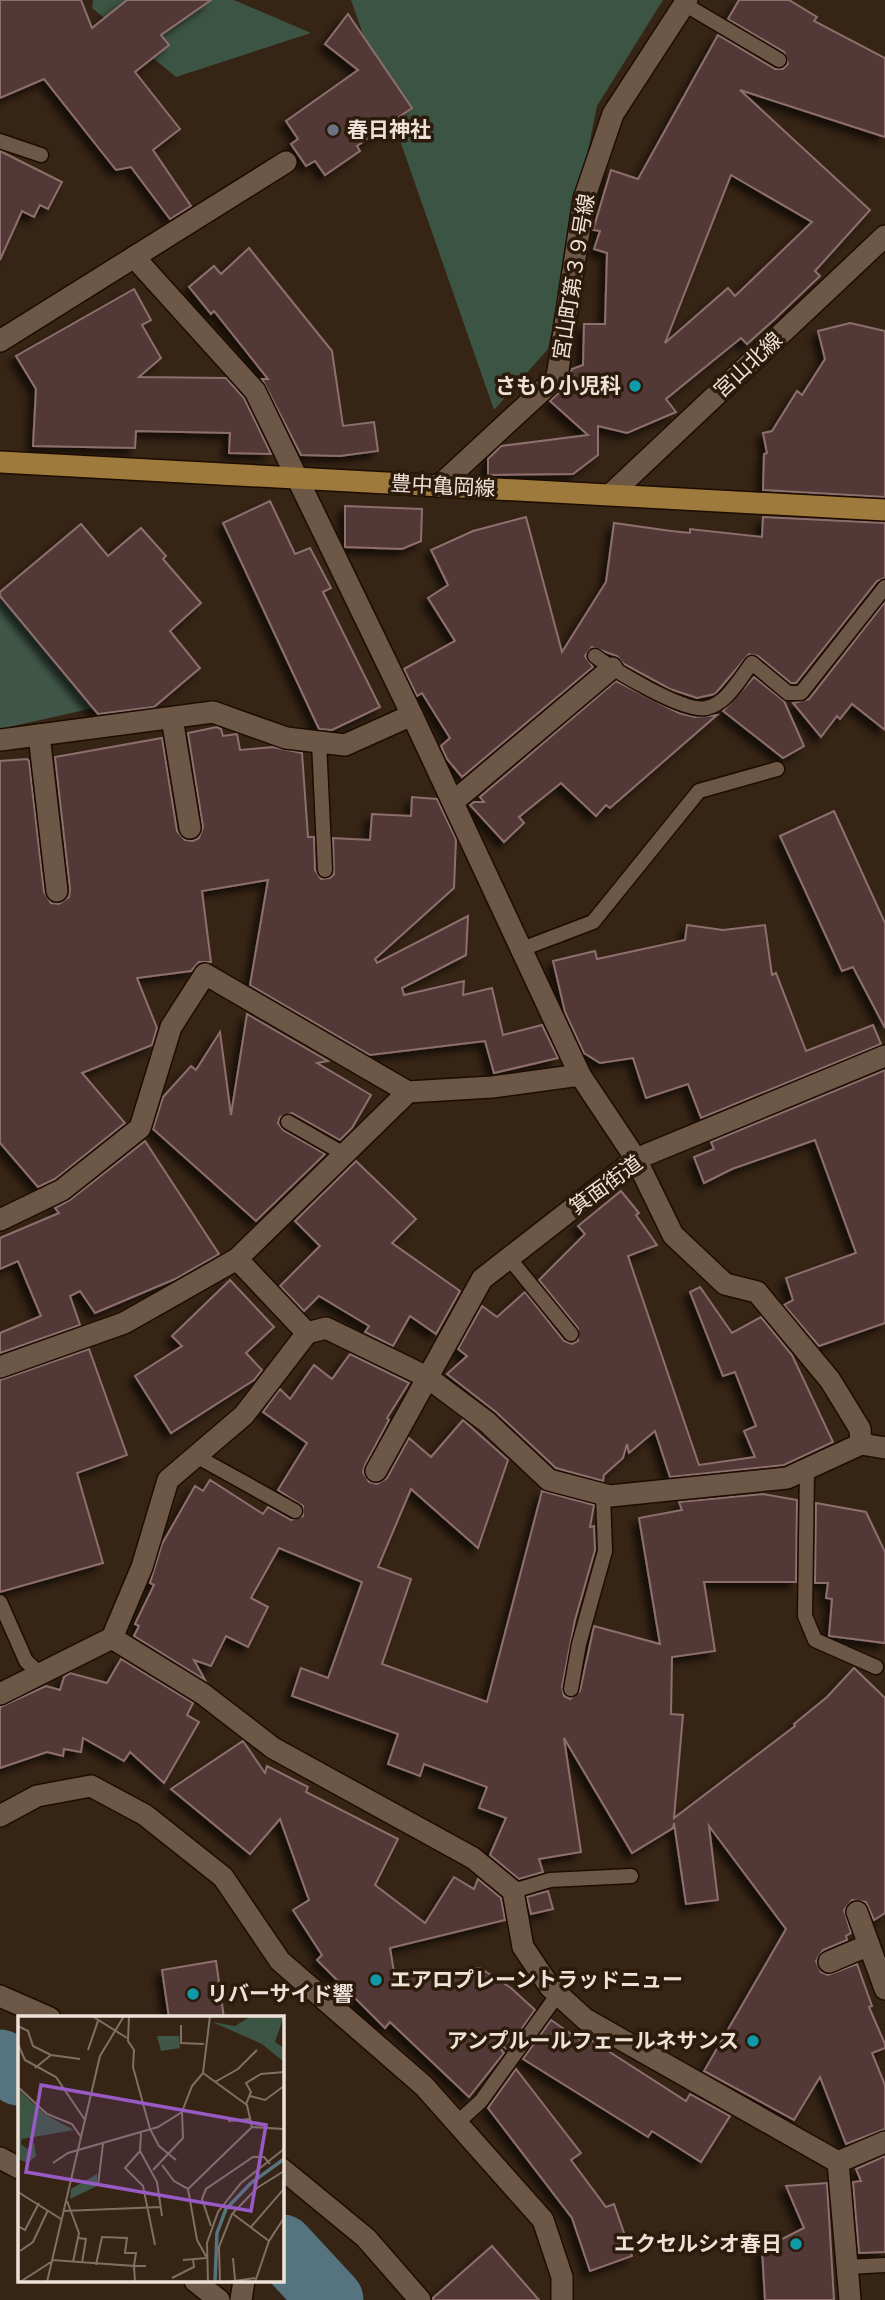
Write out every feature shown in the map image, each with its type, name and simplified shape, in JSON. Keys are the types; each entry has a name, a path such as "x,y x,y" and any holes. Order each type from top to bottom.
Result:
{"main road":[{"name":"豊中亀岡線","path":"0,462 885,510"}],"street":[{"name":"宮山町第３９号線","path":"439,486 557,377 584,199 613,114 685,2"},
{"path":"0,341 286,162"},
{"name":"宮山北線","path":"611,494 885,236"},
{"path":"134,257 255,391 412,715 580,1074 636,1159 673,1235 725,1284 757,1292 830,1380 860,1429 861,1444"},
{"path":"453,802 612,668"},
{"path":"0,740 213,712 286,738 345,745 412,715"},
{"path":"172,718 190,828"},
{"path":"39,735 57,891"},
{"path":"0,1220 62,1190 140,1128 171,1027 205,974 408,1093 492,1087 580,1074"},
{"name":"箕面街道","path":"376,1471 482,1279 636,1159 885,1056"},
{"path":"0,1367 124,1323 237,1259 408,1093"},
{"path":"237,1259 307,1333"},
{"path":"0,1694 112,1638 142,1567 168,1480 244,1415 307,1333 326,1328 427,1377 487,1422 549,1480 603,1495 786,1478 861,1444 885,1448"},
{"path":"112,1638 203,1693 273,1748 473,1857 513,1891 523,1947 558,1994 586,2019 838,2162"},
{"path":"0,1816 37,1796 91,1786 145,1815 223,1877 280,1961 424,2086 543,2220 562,2277 562,2300"},
{"path":"857,1912 885,1989"},
{"path":"829,1962 869,1945"},
{"path":"0,1996 45,2016"},
{"path":"838,2162 885,2142"},
{"path":"0,2158 18,2167"},
{"path":"838,2162 850,2300"},
{"path":"284,2171 366,2238 420,2300"},
{"path":"196,2282 219,2300"},
{"path":"241,2300 244,2282"}],"lane":[{"path":"685,2 779,60"},
{"path":"0,141 41,155"},
{"path":"595,656 612,668 685,705 706,709 724,699 752,663 788,693 801,693 885,587"},
{"path":"319,742 325,870"},
{"path":"522,949 593,922 699,791 776,769"},
{"path":"288,1122 344,1154"},
{"path":"509,1258 571,1334"},
{"path":"197,1456 295,1511"},
{"path":"807,1469 805,1616 815,1640 876,1667"},
{"path":"571,1689 579,1644 605,1550 603,1495"},
{"path":"0,1602 26,1661 40,1674"},
{"path":"513,1891 550,1880 631,1876"},
{"path":"457,2123 481,2101 558,1994"},
{"path":"847,2267 885,2265"}],"green space":[{"path":"93,0 234,0 311,33 176,77 92,8"},
{"path":"351,0 663,0 597,106 548,349 494,410"},
{"path":"0,590 98,707 0,729"}],"building":[{"path":"0,0 81,0 92,28 127,0 211,0 161,35 169,45 135,72 180,129 153,150 191,206 170,219 131,167 116,170 44,79 0,98"},
{"path":"739,0 789,0 817,17 814,21 885,58 885,137 740,90 870,210 815,271 820,276 775,319 747,344 741,338 666,399 676,412 627,433 598,426 598,455 573,474 488,475 488,459 501,446 588,435 550,401 566,386 572,369 583,365 584,324 605,324 607,253 594,249 600,231 593,230 611,170 638,179 718,35 775,69 783,69 788,64 784,52 728,19","holes":["731,175 812,222 735,296 728,288 665,343"]},
{"path":"348,14 412,108 357,146 360,151 325,175 315,161 306,166 291,144 298,139 286,121 358,70 325,44"},
{"path":"0,151 62,182 48,209 40,205 34,217 22,211 0,260"},
{"path":"249,248 332,351 343,426 374,422 378,451 340,456 301,455 262,379 268,379 214,311 211,314 189,287 214,266 221,274"},
{"path":"134,289 151,320 142,325 161,358 139,377 226,378 244,398 271,454 229,453 230,433 136,431 135,448 33,446 36,389 16,356"},
{"path":"850,323 885,331 885,497 763,490 764,454 767,453 763,433 772,431 797,391 802,395 825,359 818,331"},
{"path":"270,501 295,554 310,548 331,588 323,592 380,707 332,730 319,729 223,523"},
{"path":"345,506 422,509 421,541 402,549 345,547"},
{"path":"526,517 562,652 606,582 614,523 690,533 690,529 762,537 763,517 885,523 885,578 877,581 796,683 791,683 758,656 749,654 715,694 697,698 670,689 624,664 617,656 592,647 585,656 593,667 462,777 447,759 441,746 450,738 422,693 417,696 404,669 455,641 428,598 448,585 431,550 473,531"},
{"path":"81,524 108,556 141,528 166,556 163,559 201,603 170,631 200,668 154,707 98,714 0,596 0,592"},
{"path":"885,602 885,730 852,704 840,719 837,716 821,737 793,703 809,699"},
{"path":"754,677 784,701 804,746 783,758 723,711"},
{"path":"616,681 679,713 695,717 717,715 610,808 606,805 596,816 561,783 519,817 524,823 504,842 470,805 484,802 480,797"},
{"path":"217,727 221,729 223,736 237,734 240,750 273,747 302,753 308,837 314,837 315,870 321,879 330,878 334,874 333,838 370,840 372,814 411,816 412,797 437,799 456,839 454,888 375,959 377,963 468,916 466,955 402,988 404,995 464,981 463,995 492,988 503,1035 542,1025 558,1058 494,1073 485,1041 370,1055 250,985 268,880 202,891 211,962 199,962 191,971 137,978 157,1028 152,1045 82,1073 125,1123 55,1179 38,1187 0,1143 0,761 29,761 44,892 51,903 59,904 69,897 70,889 55,757 162,738 177,831 185,840 193,841 199,838 203,827 188,733"},
{"path":"834,811 885,923 885,1028 853,967 842,971 780,836"},
{"path":"687,925 723,930 765,925 772,975 776,973 806,1051 873,1025 881,1044 701,1118 688,1084 646,1098 633,1058 600,1063 584,1053 565,1012 553,961 595,951 597,959 685,940"},
{"path":"247,1014 328,1061 317,1063 371,1095 352,1128 340,1140 292,1113 280,1117 278,1123 283,1130 325,1154 256,1221 153,1129 163,1097 191,1066 196,1070 220,1032 231,1115"},
{"path":"885,1070 885,1323 819,1346 784,1305 793,1300 786,1278 856,1253 815,1140 732,1169 704,1183 694,1157 714,1149 711,1142"},
{"path":"145,1141 219,1254 175,1279 95,1313 80,1291 70,1296 80,1325 0,1353 0,1333 41,1316 18,1261 0,1269 0,1238 59,1213 55,1208 70,1200"},
{"path":"356,1161 416,1219 392,1243 460,1291 436,1334 410,1316 393,1346 365,1332 369,1326 319,1296 304,1311 280,1286 320,1246 295,1221"},
{"path":"621,1191 639,1213 636,1215 657,1245 628,1256 699,1465 755,1457 744,1431 756,1426 735,1372 723,1376 690,1292 700,1287 732,1333 761,1317 792,1355 833,1442 784,1465 670,1477 655,1431 629,1453 627,1444 623,1458 604,1475 603,1481 556,1468 496,1412 447,1374 467,1356 458,1349 482,1306 497,1317 525,1292 564,1341 572,1344 578,1341 578,1328 539,1280 585,1234 578,1226"},
{"path":"230,1280 274,1327 246,1353 262,1370 254,1380 171,1433 135,1376 182,1346 172,1336"},
{"path":"89,1349 127,1455 77,1473 103,1563 0,1592 0,1380"},
{"path":"350,1354 409,1383 387,1418 389,1420 365,1465 363,1472 369,1482 377,1484 387,1478 409,1438 431,1457 463,1420 508,1460 478,1548 411,1489 378,1567 411,1579 382,1664 487,1702 542,1491 594,1505 590,1527 594,1526 595,1550 575,1620 562,1687 564,1696 570,1699 580,1691 594,1626 660,1644 639,1518 682,1510 679,1502 763,1494 797,1500 796,1582 704,1582 715,1651 672,1657 671,1714 683,1715 674,1818 795,1726 794,1724 827,1697 854,1668 885,1698 885,1913 874,1920 866,1902 852,1900 844,1910 851,1933 846,1936 847,1940 823,1950 816,1961 821,1972 828,1975 857,1964 872,2006 869,2007 885,2044 885,2048 872,2053 885,2085 885,2129 846,2144 820,2077 794,2120 704,2071 786,1929 709,1826 718,1900 686,1904 674,1823 673,1828 632,1853 564,1738 581,1852 539,1859 543,1872 519,1879 490,1855 506,1818 479,1808 487,1787 424,1764 420,1776 388,1764 398,1734 292,1696 301,1668 328,1678 362,1582 279,1548 251,1598 268,1607 248,1647 226,1636 211,1666 194,1660 205,1680 134,1636 139,1626 135,1624 154,1585 150,1583 162,1544 195,1486 203,1491 210,1480 263,1514 268,1507 291,1520 303,1516 303,1506 278,1490 307,1443 263,1412 280,1389 290,1399 314,1365 332,1379"},
{"path":"816,1503 866,1512 885,1552 885,1643 829,1636 832,1599 826,1598 828,1583 815,1583"},
{"path":"121,1659 193,1703 187,1715 199,1722 164,1783 130,1752 124,1761 83,1738 81,1752 64,1749 63,1756 47,1752 0,1768 0,1707 46,1686 60,1690 64,1677 70,1673 107,1683"},
{"path":"243,1741 265,1773 267,1766 308,1787 306,1792 398,1839 375,1885 425,1923 454,1877 474,1889 478,1879 501,1898 505,1920 390,1948 395,1978 480,1968 511,1988 535,2010 507,2049 495,2042 504,2053 469,2097 390,2022 385,2028 317,1960 322,1955 293,1910 309,1900 280,1819 250,1854 171,1789"},
{"path":"548,1891 553,1909 531,1914 527,1897"},
{"name":"リバーサイド響","path":"216,1961 224,2016 169,2016 162,1970"},
{"path":"551,2020 587,2045 591,2040 686,2101 690,2094 730,2116 701,2162 652,2131 648,2137 523,2059"},
{"path":"516,2069 581,2153 571,2160 606,2207 614,2204 632,2256 590,2271 572,2218 488,2108"},
{"path":"885,2156 885,2252 859,2253 853,2182 861,2181 856,2169"},
{"name":"エクセルシオ春日","path":"827,2183 834,2300 765,2300 762,2249 804,2228 786,2186"},
{"path":"492,2246 539,2300 433,2300 433,2298"}],"waterway":[{"path":"0,2062 18,2072"},
{"path":"284,2249 331,2300"}],"place":[{"name":"春日神社","path":"333,130"},
{"name":"さもり小児科","path":"635,386"},
{"name":"エアロプレーントラッドニュー","path":"376,1980"},
{"name":"リバーサイド響","path":"193,1994"},
{"name":"アンプルールフェールネサンス","path":"753,2041"},
{"name":"エクセルシオ春日","path":"796,2244"}]}
